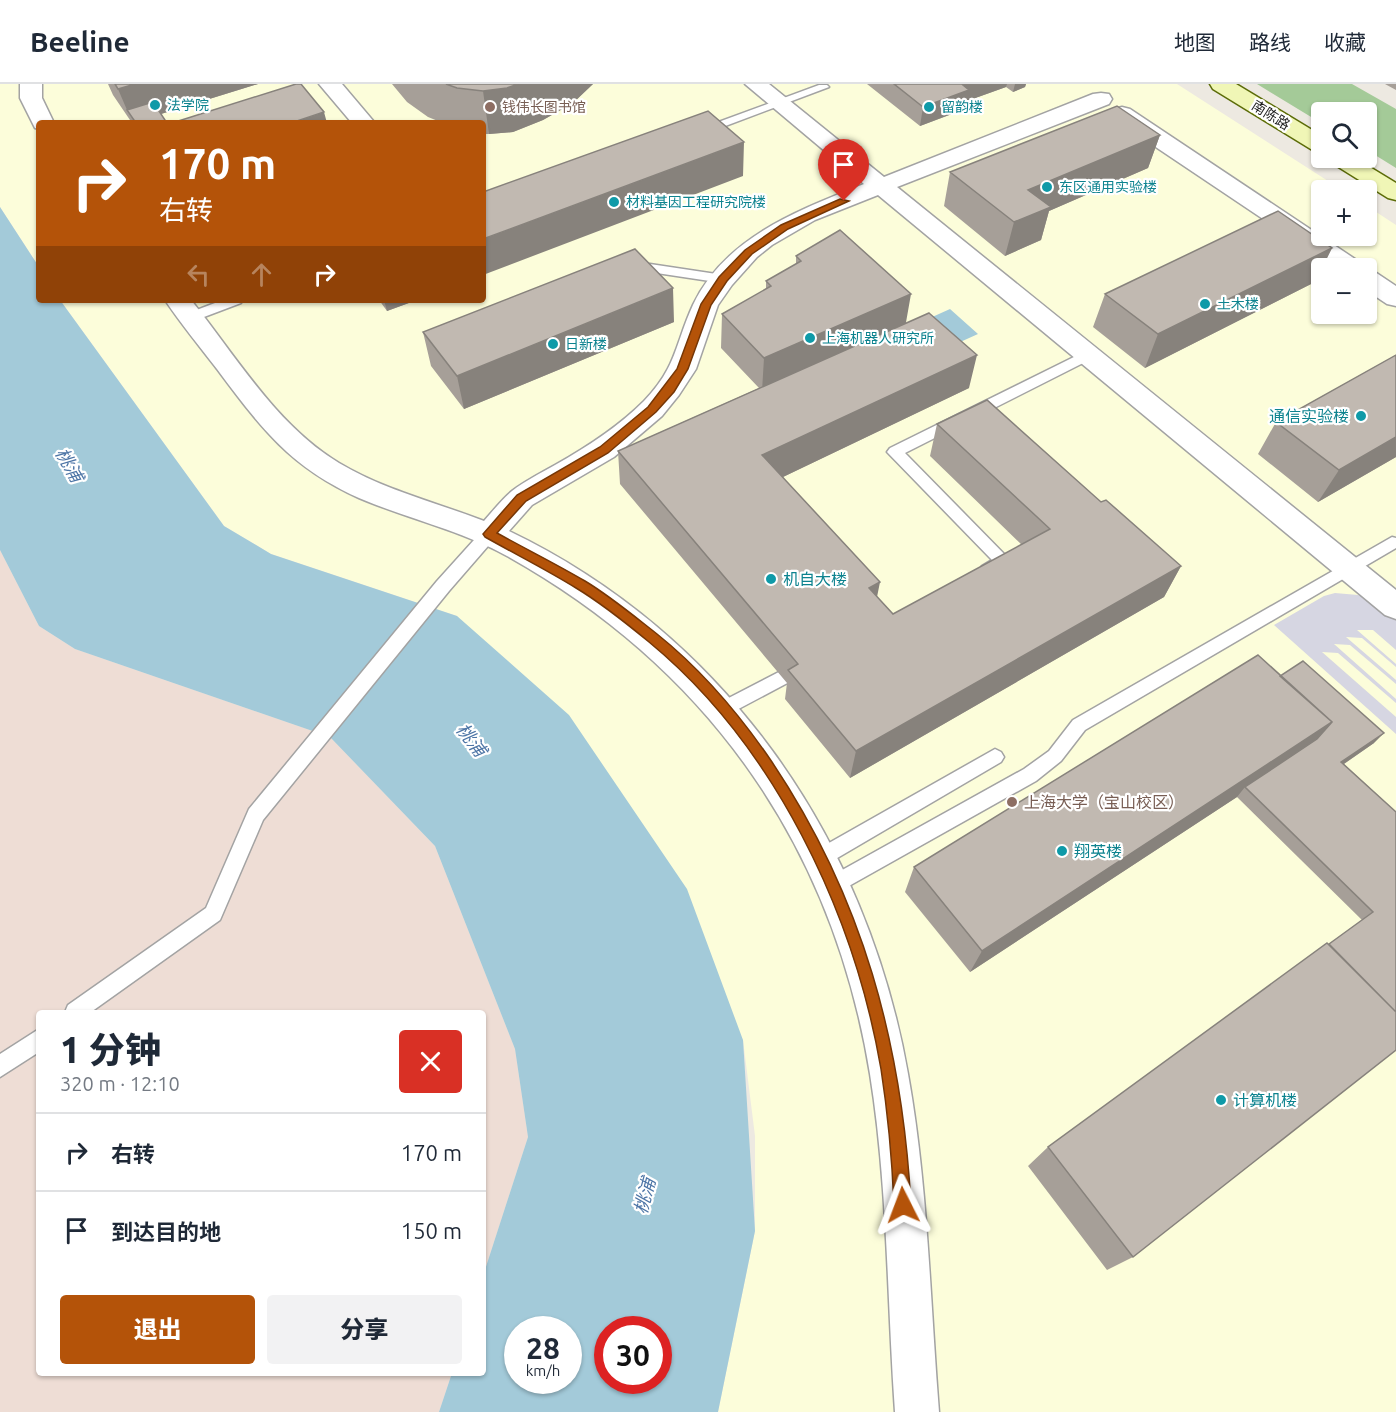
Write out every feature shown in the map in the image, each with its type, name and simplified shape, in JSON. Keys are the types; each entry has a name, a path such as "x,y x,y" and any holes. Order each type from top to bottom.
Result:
{"street":[{"path":"31,84 31,98 42,120"},
{"path":"330,84 361,120"},
{"path":"756,84 1396,607"},
{"path":"1078,84 1337,258"},
{"name":"南陈路","path":"1221,84 1311,139"},
{"path":"489,534 522,498 604,450 652,410 683,369 706,304 723,279 748,252 784,227 807,215 1101,99"},
{"path":"1356,168 1396,193"},
{"path":"1377,285 1396,298"},
{"path":"184,308 272,423 307,455 345,479 382,497 489,534 582,585 619,611 688,670 723,708 781,788 827,872 855,939 873,998 889,1068 899,1144 917,1412"}],"lane":[{"path":"691,135 823,87"},
{"path":"621,271 650,268 723,279"},
{"path":"184,308 216,303"},
{"path":"972,578 1004,562 895,452 1088,355"},
{"path":"78,1010 213,914 256,815 443,586 489,534"},
{"path":"827,872 1030,775 1055,756 1079,725 1392,543"},
{"path":"723,708 816,660"},
{"path":"827,872 995,757"},
{"path":"0,1066 36,1041"}],"shaded area":[{"name":"上海大学（宝山校区）","path":"0,84 1177,84 1326,180 1311,180 1311,246 1377,246 1377,213 1396,225 1396,1412 718,1412 755,1231 755,1136 743,1040 457,616 271,554 224,526 62,303 486,303 486,120 36,120 36,262 0,207"},
{"path":"0,550 39,626 75,649 330,737 435,846 515,1049 528,1137 486,1267 486,1010 36,1010 36,1376 451,1376 439,1412 0,1412"},
{"path":"1335,593 1358,595 1369,599 1396,619 1396,650 1373,630 1357,630 1396,664 1396,667 1362,638 1346,637 1396,680 1396,684 1350,645 1334,644 1396,699 1396,703 1338,653 1322,652 1396,717 1396,734 1274,625 1324,596"}],"green space":[{"path":"1257,84 1352,84 1396,109 1396,168 1377,156 1377,102 1311,102 1311,117"}],"water":[{"name":"桃浦","path":"0,207 36,262 36,303 62,303 224,526 271,554 457,616 569,715 687,889 743,1040 755,1231 718,1412 439,1412 451,1376 486,1376 486,1267 528,1137 515,1049 435,846 330,737 75,649 39,626 0,550"},
{"path":"950,309 978,334 958,343 930,318"}],"building":[{"path":"115,84 135,84 118,89"},
{"path":"296,84 301,84 324,112 300,120 182,120"},
{"path":"446,84 518,84 483,91 457,88"},
{"path":"894,84 966,84 963,85 969,90 923,107"},
{"path":"153,102 165,120 134,120 127,110"},
{"path":"1117,106 1160,135 1028,190 1051,207 1014,222 950,172"},
{"path":"708,111 744,142 486,238 486,191"},
{"path":"1278,211 1311,234 1311,246 1332,248 1158,334 1105,294"},
{"path":"840,230 911,294 764,358 722,314 771,286 766,281 801,261 796,256"},
{"path":"635,249 673,288 457,376 423,332"},
{"name":"机自大楼","path":"929,313 977,355 762,455 880,582 869,588 893,614 1050,529 937,424 987,400 1101,502 1106,500 1181,566 856,751 788,670 798,664 618,451"},
{"path":"1396,355 1396,437 1339,470 1276,422"},
{"name":"翔英楼","path":"1258,655 1332,722 982,951 914,867"},
{"path":"1303,661 1384,733 1341,762 1396,812 1396,1012 1329,944 1373,912 1245,787 1317,739 1332,722 1280,676"},
{"name":"计算机楼","path":"1327,943 1396,1012 1396,1050 1133,1257 1048,1147"}],"place":[{"name":"法学院","path":"155,105"},
{"name":"钱伟长图书馆","path":"490,107"},
{"name":"留韵楼","path":"929,107"},
{"name":"东区通用实验楼","path":"1047,187"},
{"name":"材料基因工程研究院楼","path":"614,202"},
{"name":"土木楼","path":"1205,304"},
{"name":"上海机器人研究所","path":"810,338"},
{"name":"日新楼","path":"553,344"},
{"name":"通信实验楼","path":"1361,416"},
{"name":"机自大楼","path":"771,579"},
{"name":"上海大学（宝山校区）","path":"1012,802"},
{"name":"翔英楼","path":"1062,851"},
{"name":"计算机楼","path":"1221,1100"}],"route":[{"path":"844,201 807,215 784,227 748,252 723,279 706,304 683,369 652,410 604,450 522,498 489,534 582,585 654,639 688,670 721,706 752,745 781,788 809,834 833,885 855,939 873,998 889,1068 899,1144 903,1205"}]}
